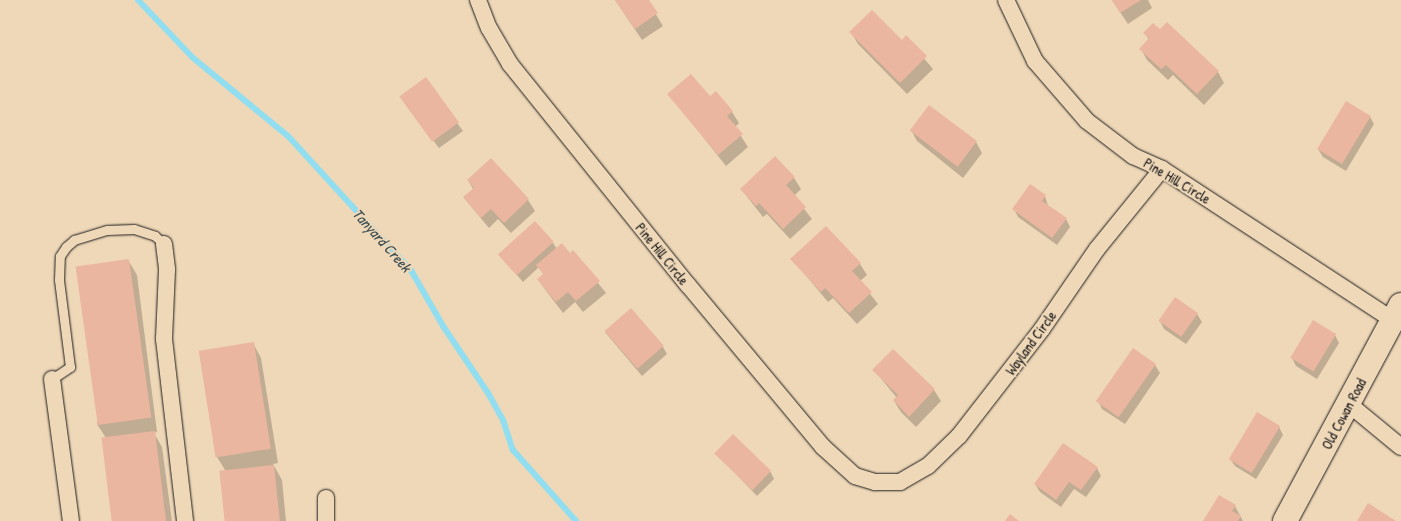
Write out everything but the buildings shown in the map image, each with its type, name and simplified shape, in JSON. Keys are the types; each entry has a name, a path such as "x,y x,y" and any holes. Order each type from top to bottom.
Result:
{"street":[{"name":"Pine Hill Circle","path":"478,0 489,28 510,64 688,285 823,447 855,476 875,482"},
{"name":"Pine Hill Circle","path":"1006,0 1035,61 1087,122 1133,156 1162,169 1397,313"},
{"name":"Wayland Circle","path":"875,482 900,482 928,466 959,436 1009,374 1097,249 1162,169"},
{"path":"164,244 167,270 164,339 185,521"},
{"name":"Old Cowan Road","path":"1285,521 1350,405 1397,313"},
{"path":"52,379 71,521"},
{"path":"1350,405 1401,447"},
{"path":"326,498 326,521"}],"lane":[{"path":"52,379 70,366 58,280 60,256 66,247 74,240 107,230 125,230 155,236 164,244"}],"waterway":[{"name":"Tanyard Creek","path":"138,0 192,57 288,136 412,272 443,326 488,393 503,420 513,450 576,521"}]}
